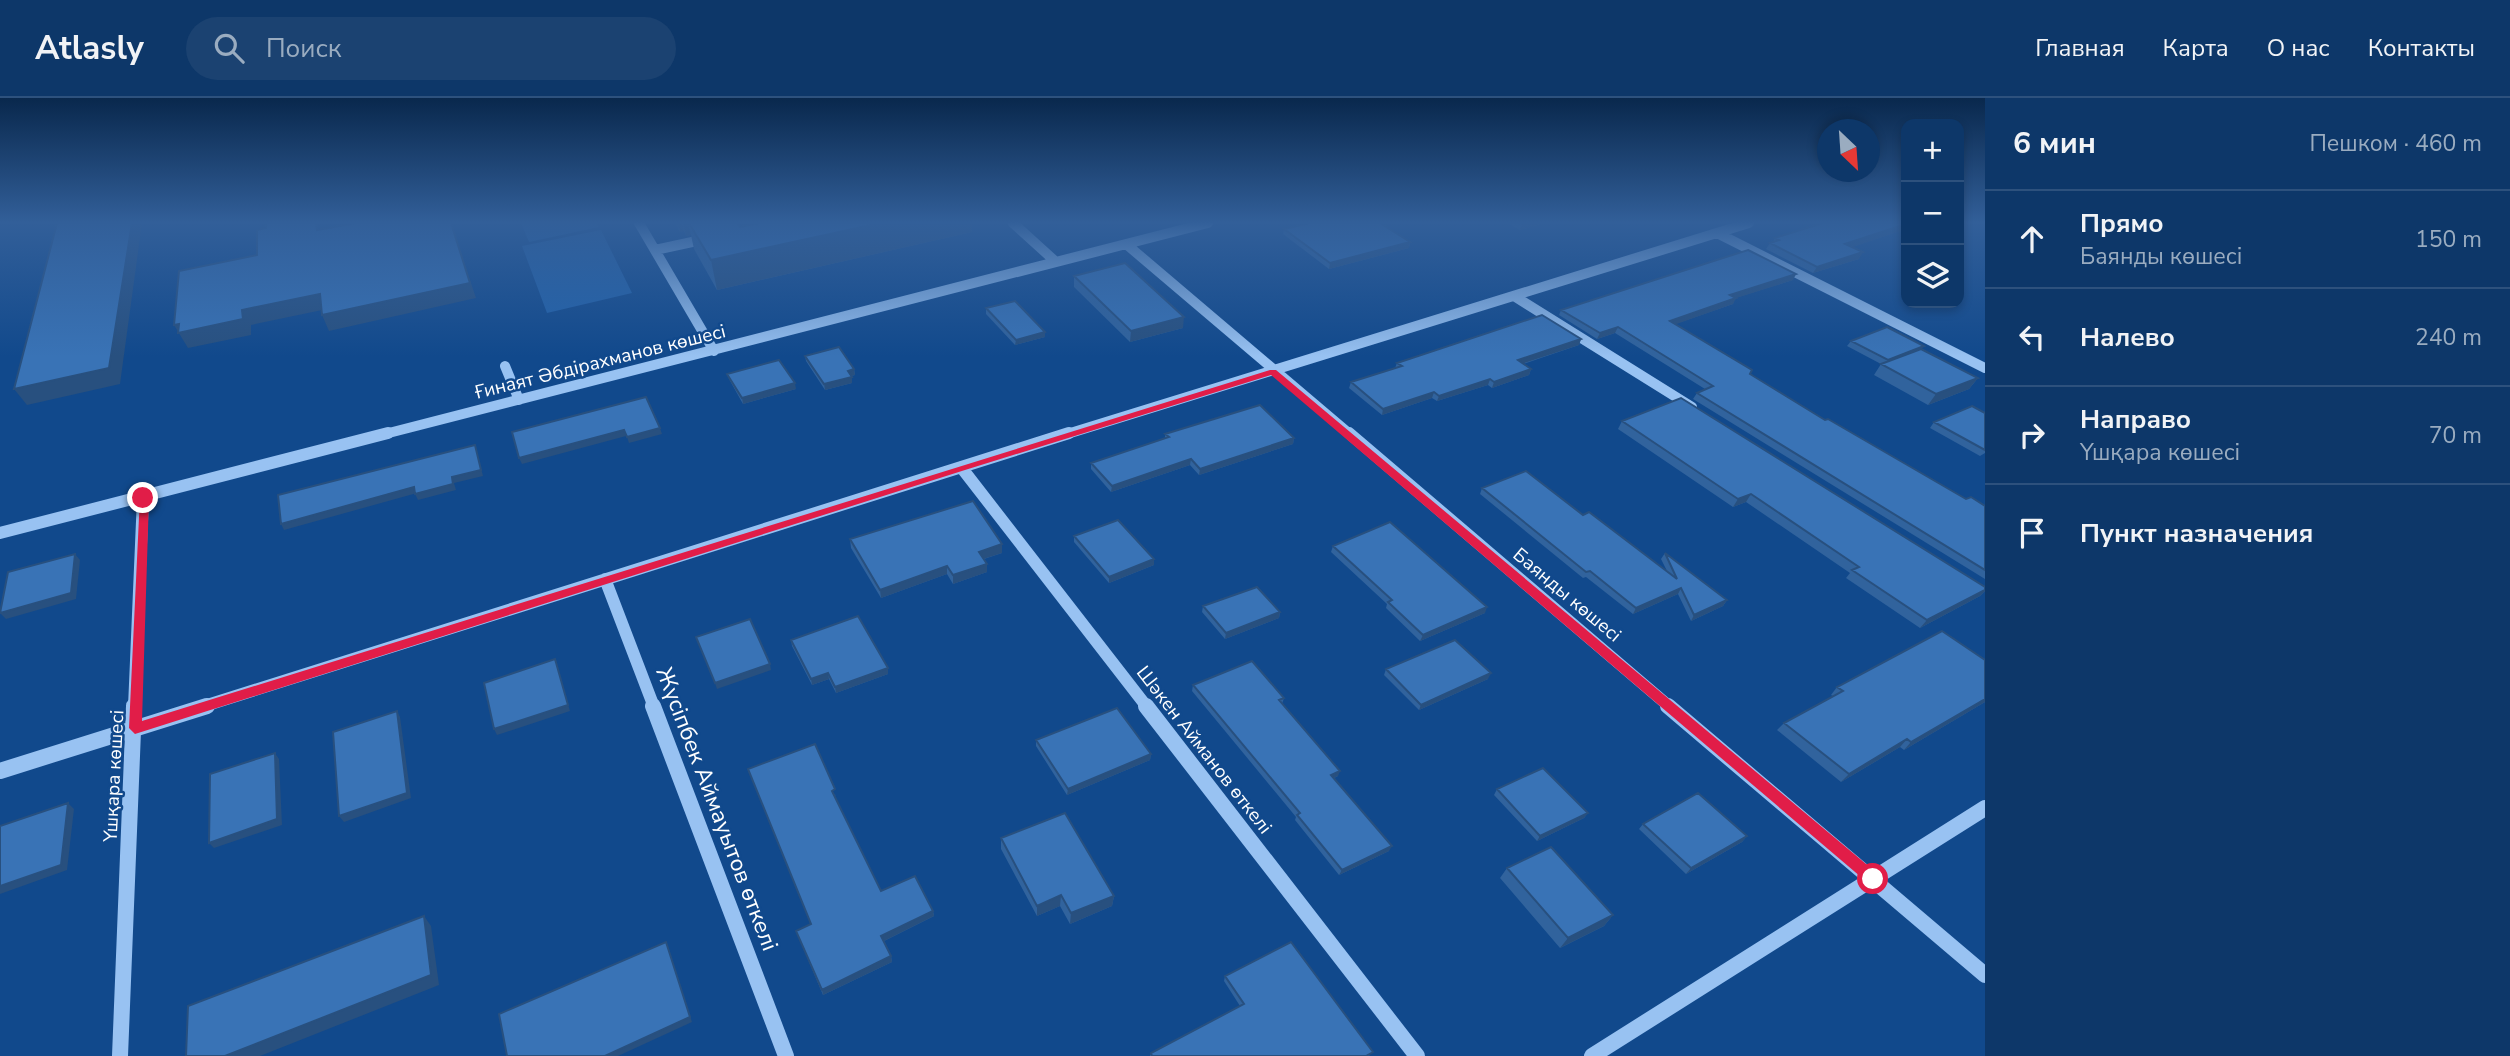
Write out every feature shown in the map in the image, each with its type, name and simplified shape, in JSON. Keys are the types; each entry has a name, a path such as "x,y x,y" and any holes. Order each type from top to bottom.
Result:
{"street":[{"path":"665,268 714,351"},
{"name":"Ғинаят Әбдірахманов көшесі","path":"0,533 1034,268"},
{"name":"Баянды көшесі","path":"1153,268 1985,975"},
{"path":"0,771 961,467 1605,268"},
{"path":"1786,268 1985,368"},
{"path":"1514,296 1703,413"},
{"path":"505,366 519,400"},
{"name":"Шәкен Айманов өткелі","path":"961,467 1417,1056"},
{"name":"Үшқара көшесі","path":"120,1056 143,498"},
{"name":"Жүсіпбек Аймауытов өткелі","path":"604,579 786,1056"},
{"path":"1591,1056 1985,808"}],"shaded area":[{"path":"530,268 620,268 632,293 547,313"}],"building":[{"path":"45,268 125,268 109,368 14,389"},
{"path":"195,268 465,268 470,283 322,315 320,294 242,310 243,319 178,333 179,324 174,325 179,271"},
{"path":"1107,268 1130,268 1184,317 1131,331 1074,276"},
{"path":"1693,268 1783,268 1796,274 1730,295 1736,298 1670,321 1752,370 1750,374 1825,420 1828,419 1966,499 1971,497 1985,506 1985,570 1697,393 1713,386 1618,327 1600,333 1561,310"},
{"path":"1015,301 1045,332 1016,340 986,308"},
{"path":"1542,315 1581,339 1518,360 1531,369 1494,382 1490,379 1439,396 1434,392 1383,409 1351,382 1402,366 1397,363"},
{"path":"1887,327 1924,346 1888,360 1851,341"},
{"path":"839,347 854,369 848,371 852,377 824,384 805,356"},
{"path":"1921,349 1978,378 1936,394 1881,364"},
{"path":"779,360 795,383 742,398 727,374"},
{"path":"646,397 660,428 627,437 624,430 519,458 512,432"},
{"path":"1681,398 1985,587 1985,590 1927,620 1852,570 1859,567 1751,494 1738,499 1622,421"},
{"path":"1260,405 1294,438 1200,469 1191,459 1112,486 1091,463 1169,437 1165,434"},
{"path":"1972,406 1985,413 1985,450 1934,422"},
{"path":"475,445 481,470 452,477 453,484 415,494 414,487 281,524 278,495"},
{"path":"1526,471 1583,515 1589,512 1677,579 1665,553 1727,600 1694,615 1681,588 1636,608 1590,571 1586,572 1482,488"},
{"path":"973,501 1002,544 979,552 987,564 953,575 947,566 880,590 850,539"},
{"path":"1118,520 1154,559 1109,577 1074,536"},
{"path":"1390,522 1487,607 1423,635 1388,602 1392,600 1333,546"},
{"path":"75,554 71,593 0,613 8,572"},
{"path":"1257,587 1280,612 1226,633 1203,606"},
{"path":"858,616 888,668 835,687 828,673 811,679 791,640"},
{"path":"750,619 770,664 715,683 696,637"},
{"path":"1942,631 1985,660 1985,699 1911,742 1907,739 1849,774 1784,723 1843,691 1837,687"},
{"path":"1455,640 1491,673 1421,705 1386,669"},
{"path":"555,659 568,705 494,729 484,683"},
{"path":"1252,661 1284,698 1279,700 1340,771 1331,775 1392,846 1342,870 1297,815 1300,813 1193,685"},
{"path":"1117,708 1151,754 1068,789 1036,740"},
{"path":"397,711 407,793 339,816 333,732"},
{"path":"815,744 835,789 832,791 881,891 915,876 933,911 881,936 891,956 822,990 796,931 811,924 748,769"},
{"path":"275,753 277,819 209,843 210,774"},
{"path":"1543,768 1588,813 1540,836 1497,789"},
{"path":"1698,793 1747,836 1691,868 1643,824"},
{"path":"68,803 61,865 0,886 0,826"},
{"path":"1065,813 1114,896 1071,913 1061,895 1037,906 1001,838"},
{"path":"1551,847 1613,915 1568,938 1507,868"},
{"path":"424,916 431,975 225,1056 186,1056 188,1006"},
{"path":"666,942 690,1017 605,1056 507,1056 499,1014"},
{"path":"1291,942 1373,1052 1366,1056 1152,1056 1151,1053 1244,1004 1225,976"}],"route":[{"path":"143,498 135,728 961,467 1273,372 1873,879"}]}
